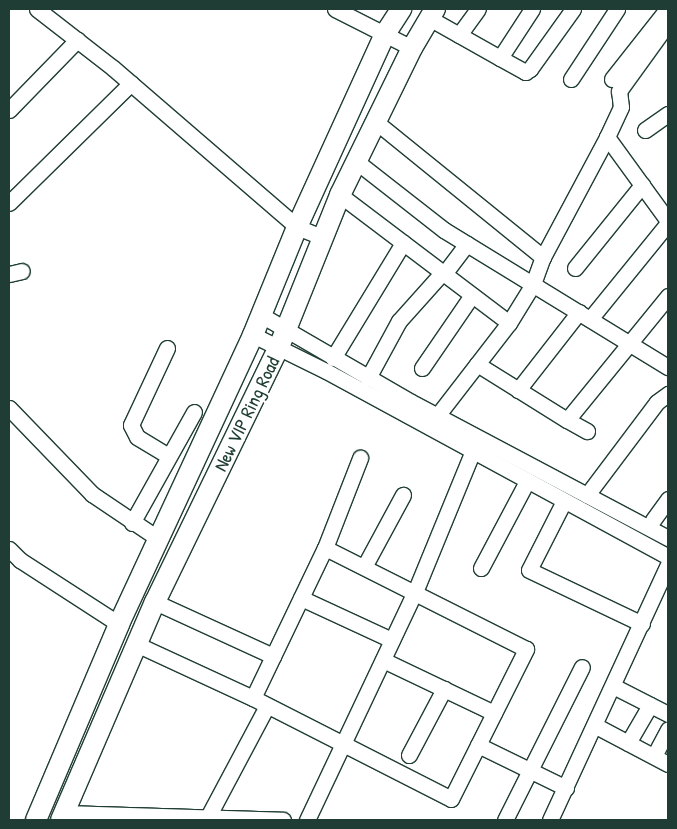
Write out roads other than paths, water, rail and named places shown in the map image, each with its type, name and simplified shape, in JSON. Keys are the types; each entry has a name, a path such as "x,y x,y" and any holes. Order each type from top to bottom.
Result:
{"main road":[{"name":"New VIP Ring Road","path":"36,820 119,624 253,335 296,226 385,34 401,9"},
{"name":"New VIP Ring Road","path":"62,817 155,602 283,339 340,195 412,48 432,13"}],"street":[{"path":"36,9 131,83 296,226 322,237"},
{"path":"335,9 412,48"},
{"path":"459,35 478,9"},
{"path":"500,58 532,9"},
{"path":"432,13 459,35 525,72 530,69 573,9"},
{"path":"571,79 617,9"},
{"path":"612,79 667,9"},
{"path":"437,416 509,323 533,284 543,257 622,107 619,91 668,23"},
{"path":"9,110 77,40"},
{"path":"9,203 131,83"},
{"path":"644,130 668,114"},
{"path":"376,122 543,257"},
{"path":"518,390 668,222 607,137"},
{"path":"357,162 467,244 668,367"},
{"path":"575,268 642,185"},
{"path":"340,195 509,323"},
{"path":"333,358 404,243"},
{"path":"368,378 399,322 467,244"},
{"path":"422,368 472,295"},
{"path":"568,420 668,296"},
{"path":"261,315 283,339 472,452 668,557"},
{"path":"253,335 283,339 333,358 437,416 668,538"},
{"path":"167,348 131,425 137,437 169,456"},
{"path":"477,364 587,431"},
{"path":"586,495 665,402"},
{"path":"9,408 82,485 132,522 159,538"},
{"path":"132,522 194,412"},
{"path":"307,820 415,592 479,438"},
{"path":"253,698 325,548 360,458"},
{"path":"481,568 527,481"},
{"path":"364,567 403,495"},
{"path":"653,520 668,499"},
{"path":"564,501 529,570 642,624"},
{"path":"136,644 253,698 450,799 526,649 325,548"},
{"path":"9,549 20,560 119,624"},
{"path":"550,820 596,726 668,565"},
{"path":"301,598 392,640"},
{"path":"155,602 273,656"},
{"path":"383,660 494,713"},
{"path":"505,820 582,667"},
{"path":"613,686 668,714"},
{"path":"408,755 444,689"},
{"path":"628,743 650,705"},
{"path":"209,815 267,706"},
{"path":"596,726 668,764"},
{"path":"654,756 668,730"},
{"path":"478,745 566,788"},
{"path":"62,817 209,815 283,820"}]}
